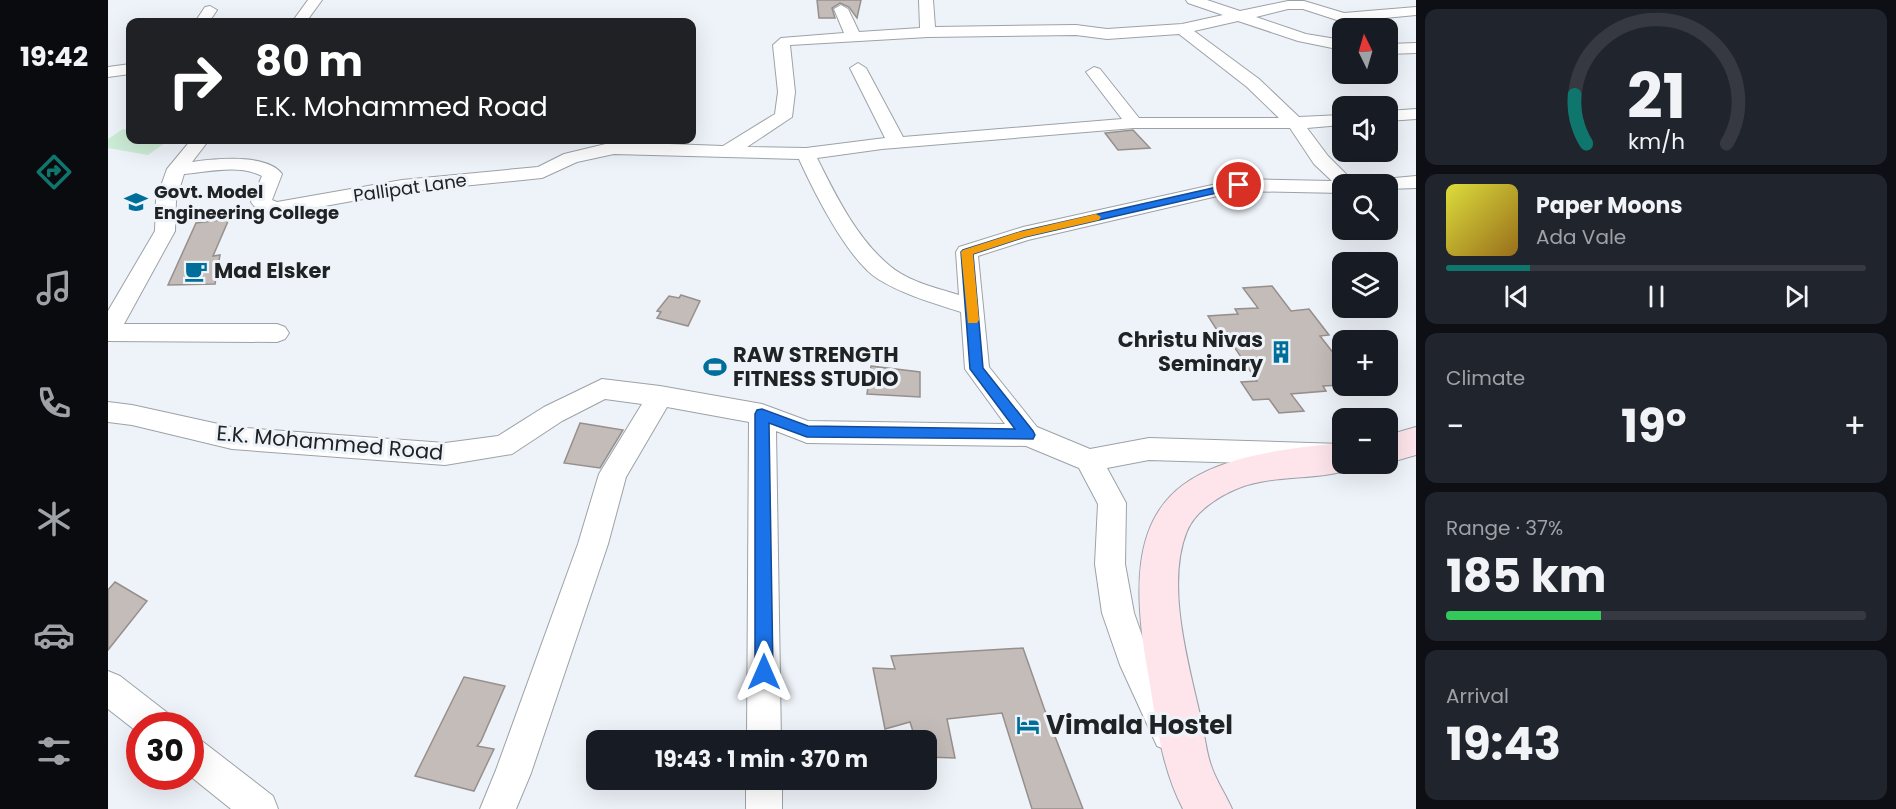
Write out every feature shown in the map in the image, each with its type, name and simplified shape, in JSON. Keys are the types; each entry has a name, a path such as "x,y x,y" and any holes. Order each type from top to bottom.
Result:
{"main road":[{"path":"1398,446 1416,441"},
{"path":"1200,793 1161,624 1159,580 1164,542 1172,517 1187,500 1228,478 1283,464 1332,458"}],"street":[{"path":"301,18 315,0"},
{"path":"926,0 928,32"},
{"path":"1193,0 1303,38 1332,43"},
{"path":"1375,0 1410,12"},
{"path":"724,153 783,117 786,111 782,42 928,32 1076,30 1107,34 1182,29 1241,17 1273,7 1296,5 1304,5 1343,18 1410,12"},
{"path":"841,9 853,36"},
{"path":"1182,29 1253,83 1295,123 1333,174"},
{"path":"1398,49 1416,48"},
{"path":"858,68 897,143"},
{"path":"108,72 126,70"},
{"path":"1094,72 1134,123"},
{"path":"1398,115 1416,114"},
{"path":"615,144 724,153 806,154 897,143 1134,123 1295,123 1332,121"},
{"path":"197,144 176,169 166,200 165,231 108,332 277,333"},
{"name":"Pallipat Lane","path":"176,169 243,165 262,168 272,174 261,202 275,209 402,186 542,172 571,158 615,144"},
{"path":"806,154 830,205 867,256 884,273 915,289 972,307"},
{"path":"1398,184 1416,183"},
{"path":"1028,435 977,369 967,252 1023,234 1239,185 1332,186"},
{"name":"E.K. Mohammed Road","path":"108,412 132,415 232,438 445,454 503,446 553,414 602,389 660,396 762,414 807,432 1028,435 1089,460"},
{"path":"498,809 513,773 593,544 613,474 660,396"},
{"path":"762,414 764,730"},
{"path":"1200,793 1160,718 1136,665 1118,613 1110,564 1112,503 1089,460 1149,449 1332,457"},
{"path":"108,688 139,712"},
{"path":"204,764 260,809"},
{"path":"764,790 764,809"}],"green space":[{"path":"123,129 126,129 126,144 163,144 148,155 108,148 108,139"}],"building":[{"path":"817,0 861,0 857,18 849,7 840,3 832,8 835,18 819,18"},
{"path":"1133,130 1150,148 1118,150 1105,133"},
{"path":"229,219 213,256 220,255 215,284 168,285 196,223"},
{"name":"Christu Nivas Seminary","path":"1272,286 1291,311 1309,309 1329,335 1320,336 1332,351 1332,386 1323,386 1326,391 1291,394 1304,411 1279,413 1269,399 1253,400 1241,382 1257,381 1231,342 1225,343 1208,316 1238,314 1235,309 1258,308 1243,288"},
{"path":"681,295 700,301 688,326 657,318 661,312 657,311 669,296 679,298"},
{"path":"871,366 920,372 920,397 867,394"},
{"path":"580,423 623,430 600,468 564,463"},
{"path":"115,582 147,601 108,650 108,590"},
{"name":"Vimala Hostel","path":"1023,648 1083,809 1032,809 1002,713 947,719 955,758 937,757 937,730 913,730 910,722 885,729 873,668 895,669 891,656"},
{"path":"464,677 505,686 477,746 494,749 474,791 415,776"}],"slow traffic":[{"path":"973,320 967,252 1023,234 1096,217"}],"place":[{"name":"Govt. Model Engineering College","path":"136,202"},
{"name":"Mad Elsker","path":"196,271"},
{"name":"Christu Nivas Seminary","path":"1281,352"},
{"name":"RAW STRENGTH FITNESS STUDIO","path":"715,367"},
{"name":"Vimala Hostel","path":"1028,725"}],"route":[{"path":"764,672 762,414 807,432 1028,435 977,369 967,252 1023,234 1239,185"}]}
